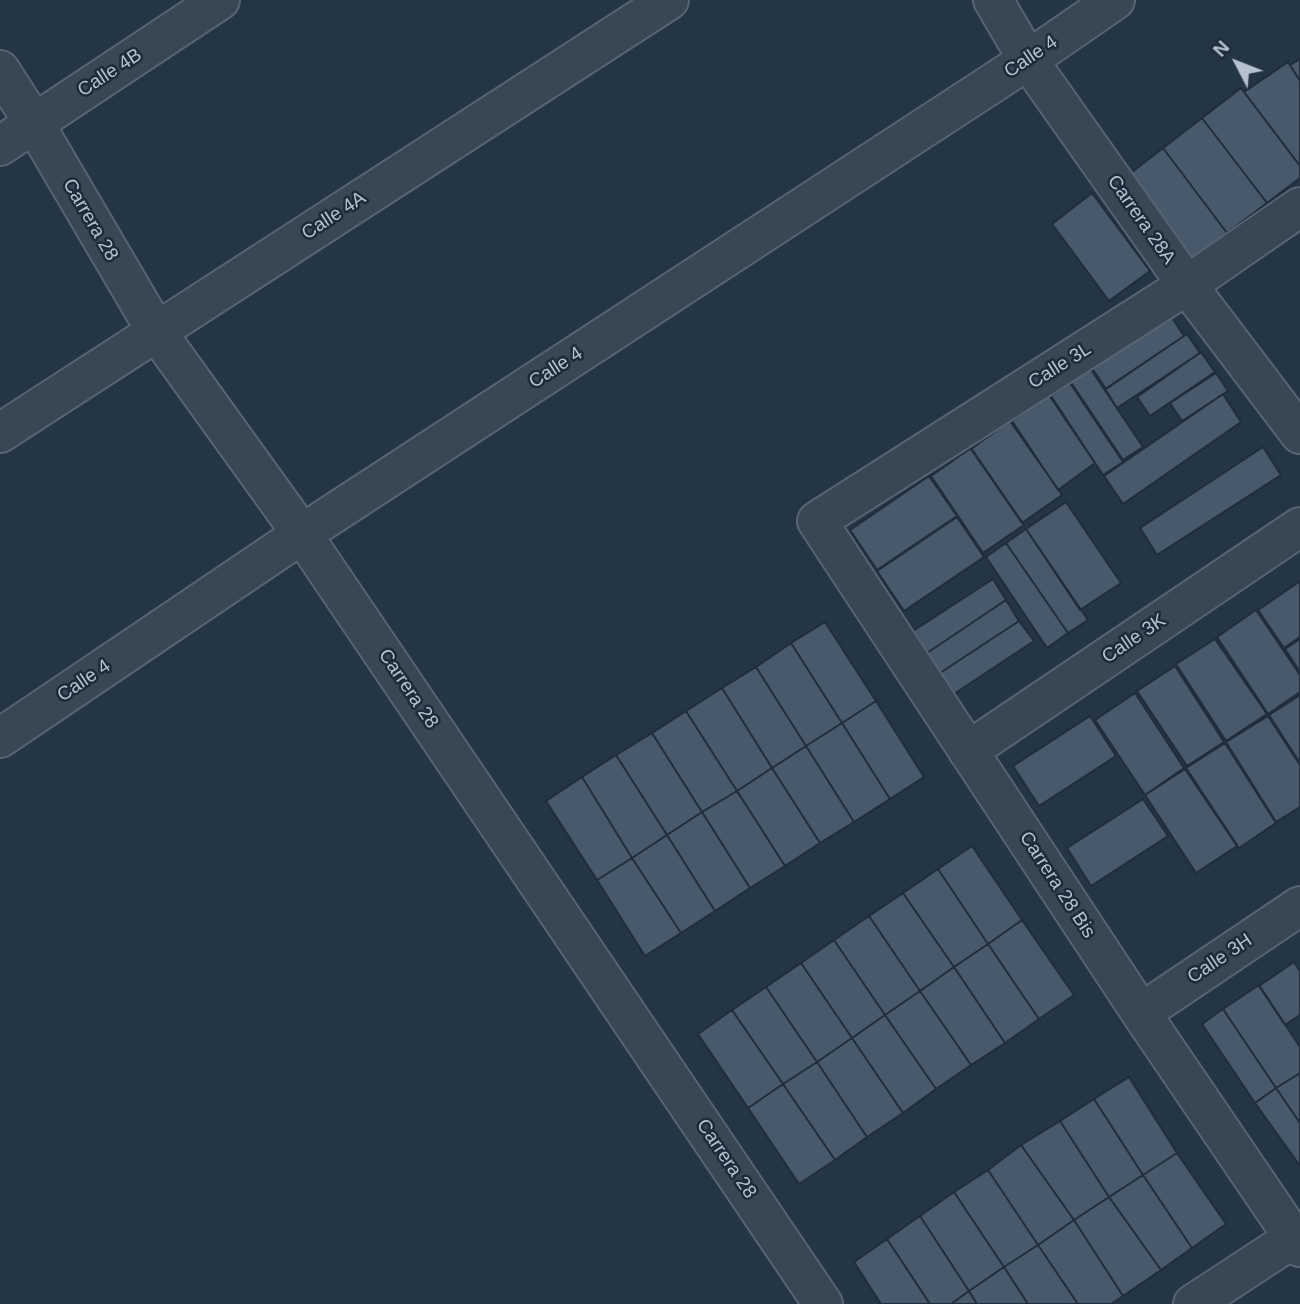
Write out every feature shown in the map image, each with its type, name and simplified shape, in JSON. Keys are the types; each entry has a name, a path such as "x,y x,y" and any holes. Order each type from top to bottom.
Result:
{"street":[{"name":"Calle 4B","path":"0,146 220,0"},
{"name":"Calle 4A","path":"0,433 669,0"},
{"name":"Carrera 28A","path":"993,0 1028,60 1187,285 1300,434"},
{"name":"Calle 4","path":"0,738 302,534 1028,60 1115,0"},
{"name":"Carrera 28","path":"0,70 156,331 302,534 823,1304"},
{"name":"Calle 3L","path":"817,521 1187,285 1300,206"},
{"name":"Carrera 28 Bis","path":"817,521 1141,1013 1298,1240"},
{"name":"Calle 3K","path":"968,751 1300,527"},
{"name":"Calle 3H","path":"1141,1013 1300,906"},
{"path":"1193,1304 1298,1240"}],"building":[{"path":"1300,59 1300,81 1290,65"},
{"path":"1288,62 1300,81 1300,166 1244,92"},
{"path":"1241,88 1300,166 1300,178 1267,203 1202,118"},
{"path":"1202,118 1267,203 1227,233 1163,148"},
{"path":"1163,148 1227,233 1191,260 1127,176"},
{"path":"1092,193 1150,271 1109,301 1052,224"},
{"path":"1169,313 1184,336 1106,389 1090,365"},
{"path":"1187,334 1200,353 1117,408 1105,389"},
{"path":"1201,352 1215,372 1150,416 1137,397"},
{"path":"1090,368 1143,447 1123,460 1070,381"},
{"path":"1216,373 1228,391 1182,421 1170,403"},
{"path":"1070,383 1123,462 1103,475 1051,396"},
{"path":"1223,394 1241,422 1123,504 1104,476"},
{"path":"1049,395 1095,463 1058,490 1012,421"},
{"path":"1010,421 1062,495 1022,523 971,449"},
{"path":"1263,447 1281,475 1157,555 1140,528"},
{"path":"971,448 1024,525 983,553 931,476"},
{"path":"929,476 957,516 877,570 850,530"},
{"path":"1066,502 1121,583 1080,610 1026,529"},
{"path":"957,517 984,557 904,611 877,571"},
{"path":"1026,529 1088,620 1068,633 1006,543"},
{"path":"1006,543 1068,633 1047,648 986,557"},
{"path":"993,579 1006,600 927,653 913,631"},
{"path":"1300,581 1300,637 1284,648 1258,610"},
{"path":"1006,600 1019,621 940,673 927,653"},
{"path":"1256,610 1300,675 1300,692 1268,714 1217,637"},
{"path":"1019,621 1034,641 954,694 940,673"},
{"path":"825,622 876,701 842,723 791,643"},
{"path":"1215,639 1267,714 1226,741 1176,664"},
{"path":"1300,639 1300,672 1285,649"},
{"path":"791,643 842,723 806,746 756,667"},
{"path":"1175,666 1224,742 1187,766 1137,691"},
{"path":"756,667 806,746 772,768 722,688"},
{"path":"722,688 772,768 737,791 686,711"},
{"path":"1135,693 1184,768 1145,795 1095,720"},
{"path":"1300,695 1300,763 1269,715"},
{"path":"876,701 924,777 890,799 842,723"},
{"path":"686,711 737,791 702,812 652,733"},
{"path":"1090,716 1116,756 1039,806 1013,766"},
{"path":"1268,716 1300,765 1300,807 1276,822 1226,742"},
{"path":"842,723 890,799 854,822 806,746"},
{"path":"652,733 702,812 667,835 616,755"},
{"path":"1225,743 1276,823 1239,848 1186,768"},
{"path":"806,746 854,822 820,843 772,768"},
{"path":"616,755 667,835 632,858 582,777"},
{"path":"772,768 820,843 785,866 737,791"},
{"path":"1185,769 1237,846 1196,873 1145,795"},
{"path":"582,777 632,858 597,880 546,801"},
{"path":"737,791 785,866 750,888 702,812"},
{"path":"1143,799 1168,836 1091,886 1067,848"},
{"path":"702,812 750,888 715,911 667,835"},
{"path":"667,835 715,911 681,933 632,858"},
{"path":"972,846 1022,920 988,944 938,869"},
{"path":"632,858 681,933 645,956 597,880"},
{"path":"938,869 988,944 954,967 903,893"},
{"path":"903,893 954,967 920,991 869,916"},
{"path":"869,916 920,991 885,1015 834,940"},
{"path":"1022,920 1074,995 1039,1019 988,944"},
{"path":"834,940 885,1015 852,1038 801,963"},
{"path":"988,944 1039,1019 1005,1043 954,967"},
{"path":"1294,962 1300,971 1300,1015 1285,1025 1259,986"},
{"path":"801,963 852,1038 817,1062 766,987"},
{"path":"954,967 1005,1043 971,1065 920,991"},
{"path":"1259,985 1300,1047 1300,1073 1276,1088 1223,1009"},
{"path":"766,987 817,1062 783,1084 732,1010"},
{"path":"920,991 971,1065 936,1089 885,1015"},
{"path":"1223,1009 1276,1088 1255,1103 1202,1024"},
{"path":"732,1010 783,1084 748,1108 698,1034"},
{"path":"885,1015 936,1089 903,1113 852,1038"},
{"path":"852,1038 903,1113 867,1137 817,1062"},
{"path":"817,1062 867,1137 835,1160 783,1084"},
{"path":"1300,1073 1300,1123 1276,1088"},
{"path":"1129,1077 1177,1153 1143,1175 1094,1099"},
{"path":"783,1084 835,1160 799,1184 748,1108"},
{"path":"1276,1088 1300,1123 1300,1166 1255,1103"},
{"path":"1094,1099 1143,1175 1109,1197 1060,1121"},
{"path":"1060,1121 1109,1197 1074,1220 1021,1145"},
{"path":"1021,1145 1074,1220 1038,1245 988,1170"},
{"path":"1177,1153 1226,1224 1192,1248 1143,1175"},
{"path":"988,1170 1038,1245 1004,1267 954,1192"},
{"path":"1143,1175 1192,1248 1161,1270 1109,1197"},
{"path":"954,1192 1004,1267 969,1291 920,1216"},
{"path":"1109,1197 1161,1270 1123,1296 1074,1220"},
{"path":"920,1216 969,1291 951,1304 930,1304 887,1239"},
{"path":"1074,1220 1123,1296 1111,1304 1078,1304 1038,1245"},
{"path":"887,1239 930,1304 881,1304 854,1262"},
{"path":"1038,1245 1078,1304 1028,1304 1004,1267"},
{"path":"1004,1267 1028,1304 977,1304 969,1291"},
{"path":"969,1291 977,1304 951,1304"}]}
